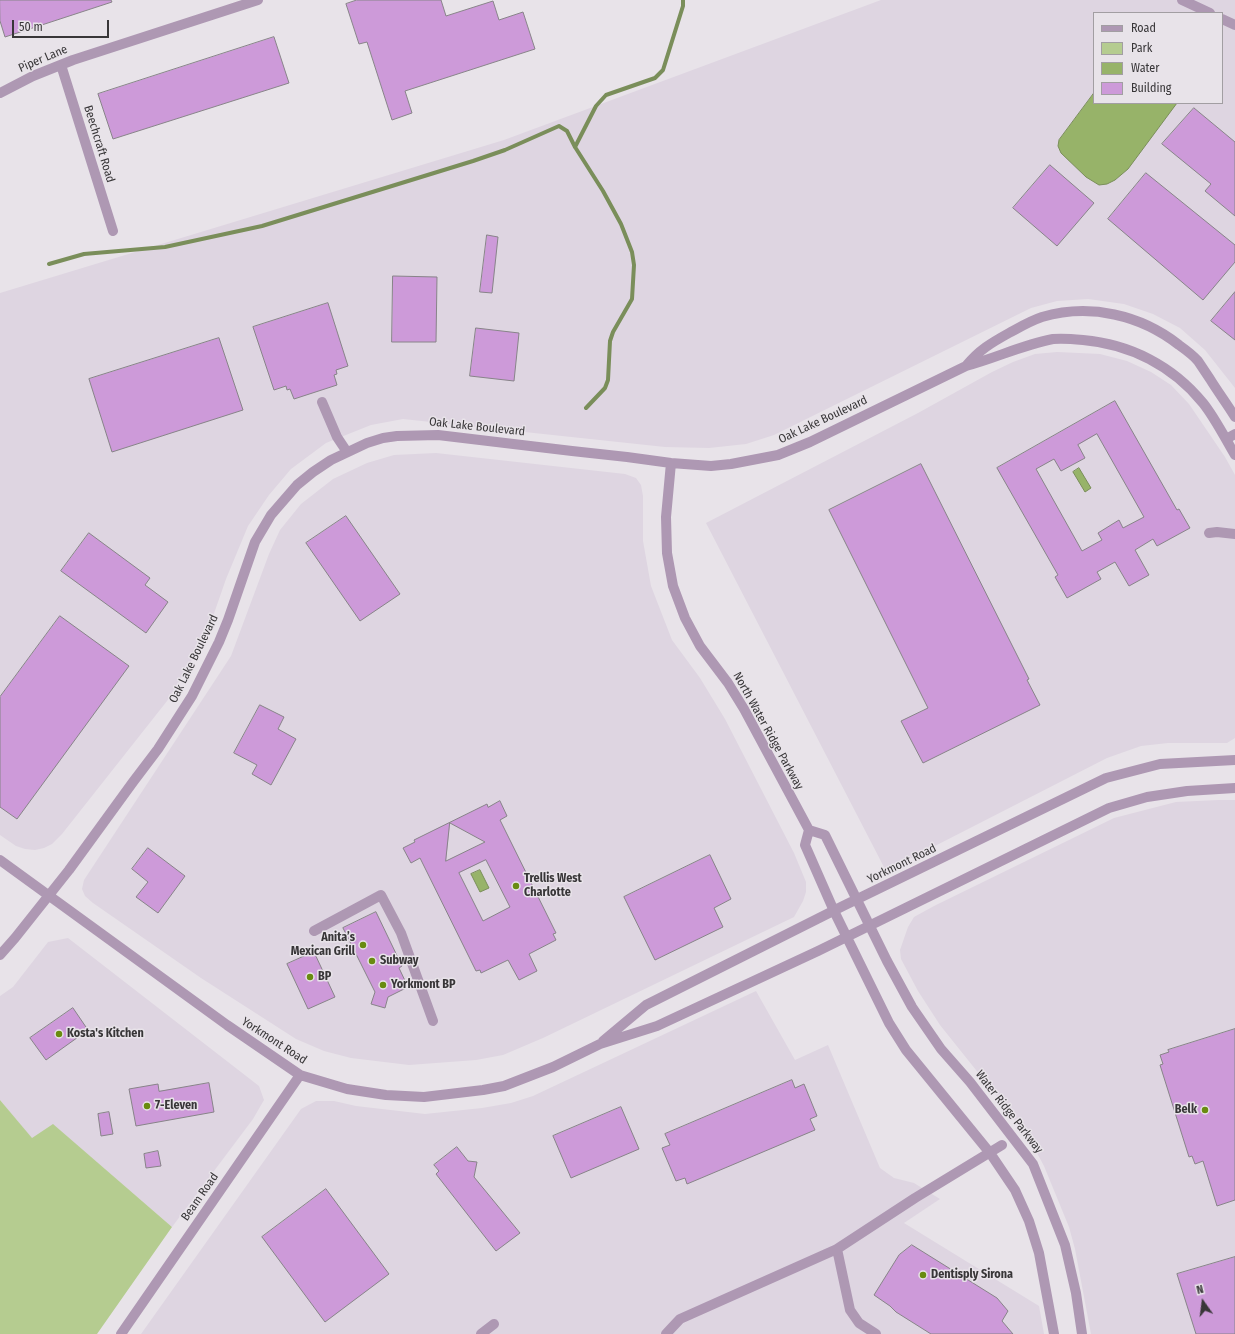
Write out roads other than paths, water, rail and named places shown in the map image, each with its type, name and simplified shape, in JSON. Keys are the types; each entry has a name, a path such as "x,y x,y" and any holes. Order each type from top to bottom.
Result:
{"street":[{"name":"Piper Lane","path":"0,93 33,76 61,65 258,0"},
{"path":"1182,0 1208,12"},
{"path":"1223,19 1235,25"},
{"name":"Beechcraft Road","path":"61,65 113,231"},
{"name":"Oak Lake Boulevard","path":"966,366 972,358 986,346 1041,317 1083,311 1107,313 1135,320 1164,333 1187,351 1198,361 1235,417"},
{"name":"Oak Lake Boulevard","path":"0,955 48,897 158,749 192,696 219,642 228,620 255,542 277,506 296,485 313,472 347,452 367,443 383,438 397,436 438,435 671,463 711,466 731,464 778,455 810,442 966,366 988,360 1028,344 1055,339 1096,341 1117,346 1140,354 1176,375 1204,404 1235,455"},
{"path":"322,402 337,437 347,452"},
{"path":"1226,439 1235,434"},
{"name":"North Water Ridge Parkway","path":"671,463 666,517 667,554 673,586 685,618 700,646 744,709 809,830"},
{"path":"1209,533 1217,532 1235,534"},
{"name":"Yorkmont Road","path":"600,1044 646,1005 1106,778 1160,764 1235,760"},
{"name":"Yorkmont Road","path":"0,860 48,897 126,951 227,1026 300,1075 347,1089 386,1095 435,1097 504,1086 553,1067 600,1044 657,1026 870,926 1110,808 1147,797 1187,791 1235,788"},
{"path":"870,926 825,835 809,830 805,845 834,911 889,1023 906,1050 990,1152 1015,1190 1030,1221 1039,1253 1054,1334"},
{"path":"314,931 381,895 401,933 433,1021"},
{"name":"Water Ridge Parkway","path":"870,926 912,1007 942,1048 1033,1164 1065,1245 1076,1293 1082,1334"},
{"name":"Beam Road","path":"121,1334 300,1075"},
{"path":"666,1334 680,1319 837,1249 914,1198 1002,1145"},
{"path":"837,1249 850,1310 859,1322 876,1334"},
{"path":"481,1334 494,1324"}],"water":[{"path":"1093,94 1093,104 1176,104 1128,169 1115,180 1107,184 1099,185 1086,177 1061,153 1058,146 1059,140"},
{"path":"1079,468 1091,488 1085,492 1073,472"},
{"path":"480,870 489,888 480,892 471,874"}],"waterway":[{"path":"575,147 596,106 606,95 655,78 663,70 683,6 683,0"},
{"path":"49,264 84,254 165,247 262,226 473,161 505,150 559,126 567,131 621,224 632,252 634,265 632,299 613,332 610,341 608,380 605,388 586,408"}],"place":[{"name":"Trellis West Charlotte","path":"516,886"},
{"name":"Anita’s Mexican Grill","path":"363,945"},
{"name":"Subway","path":"372,961"},
{"name":"BP","path":"310,977"},
{"name":"Yorkmont BP","path":"383,985"},
{"name":"Kosta's Kitchen","path":"59,1034"},
{"name":"7-Eleven","path":"147,1106"},
{"name":"Belk","path":"1205,1110"},
{"name":"Dentisply Sirona","path":"923,1275"}]}
